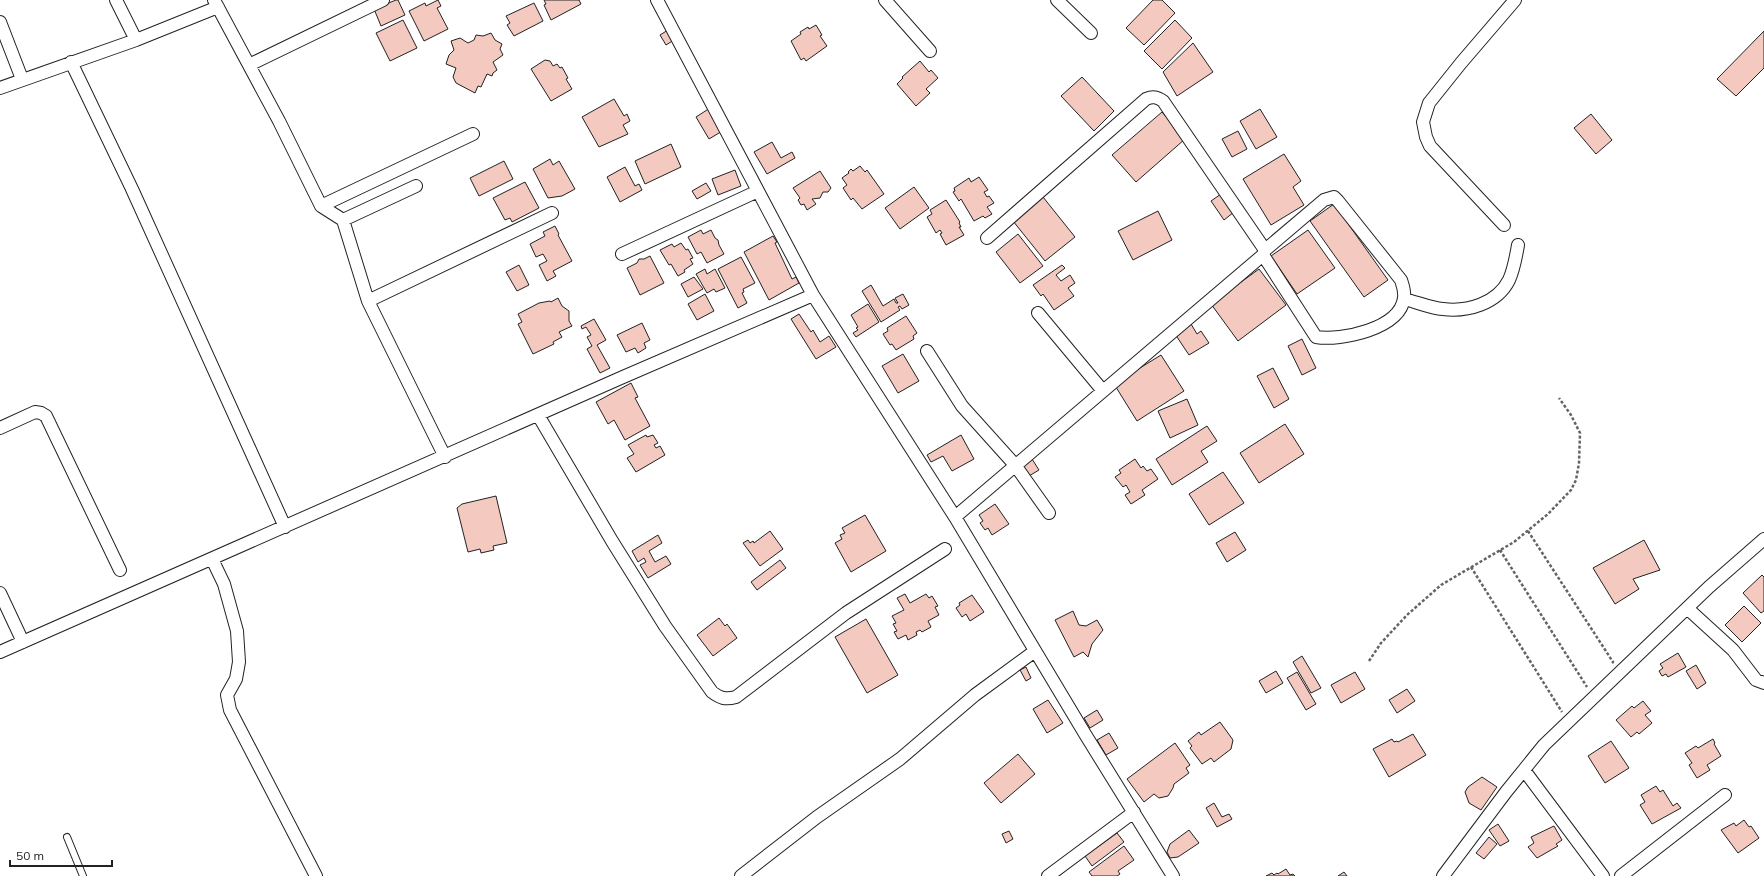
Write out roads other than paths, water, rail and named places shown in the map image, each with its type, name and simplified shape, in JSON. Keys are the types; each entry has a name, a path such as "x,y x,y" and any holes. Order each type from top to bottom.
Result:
{"street":[{"path":"116,0 136,40"},
{"path":"249,65 383,0"},
{"path":"658,0 813,295 955,517 1173,876"},
{"path":"885,0 930,51"},
{"path":"1057,0 1092,33"},
{"path":"1504,225 1435,153 1426,137 1423,122 1429,103 1461,62 1515,0"},
{"path":"0,88 136,40 216,4 321,206 343,220 368,301 444,457"},
{"path":"0,22 22,79"},
{"path":"71,62 132,189 285,527"},
{"path":"955,517 1264,253 1324,200 1334,197 1400,280 1404,290 1404,299 1399,310 1386,323 1369,331 1345,337 1316,337 1264,253 1163,101 1158,97 1152,96 1146,99 988,238"},
{"path":"321,206 474,134"},
{"path":"343,220 416,186"},
{"path":"622,254 758,191"},
{"path":"368,301 552,214"},
{"path":"1404,299 1441,309 1457,310 1472,308 1485,303 1502,290 1508,281 1514,267 1518,245"},
{"path":"0,652 813,295"},
{"path":"1038,313 1103,391"},
{"path":"927,351 962,406 1015,465 1049,513"},
{"path":"0,428 35,412 46,416 120,570"},
{"path":"538,415 612,541 665,626 712,692 720,698 728,700 736,697 846,613 945,549"},
{"path":"1443,876 1544,745 1687,608 1764,539"},
{"path":"212,559 224,584 237,632 239,662 236,678 227,695 230,710 316,876"},
{"path":"0,593 23,642"},
{"path":"1687,608 1733,650 1756,680 1764,683"},
{"path":"741,876 817,817 900,759 975,695 1035,651"},
{"path":"1524,770 1603,876"},
{"path":"1621,876 1725,795"},
{"path":"1048,876 1134,812"}],"lane":[{"path":"67,837 83,876"}]}
